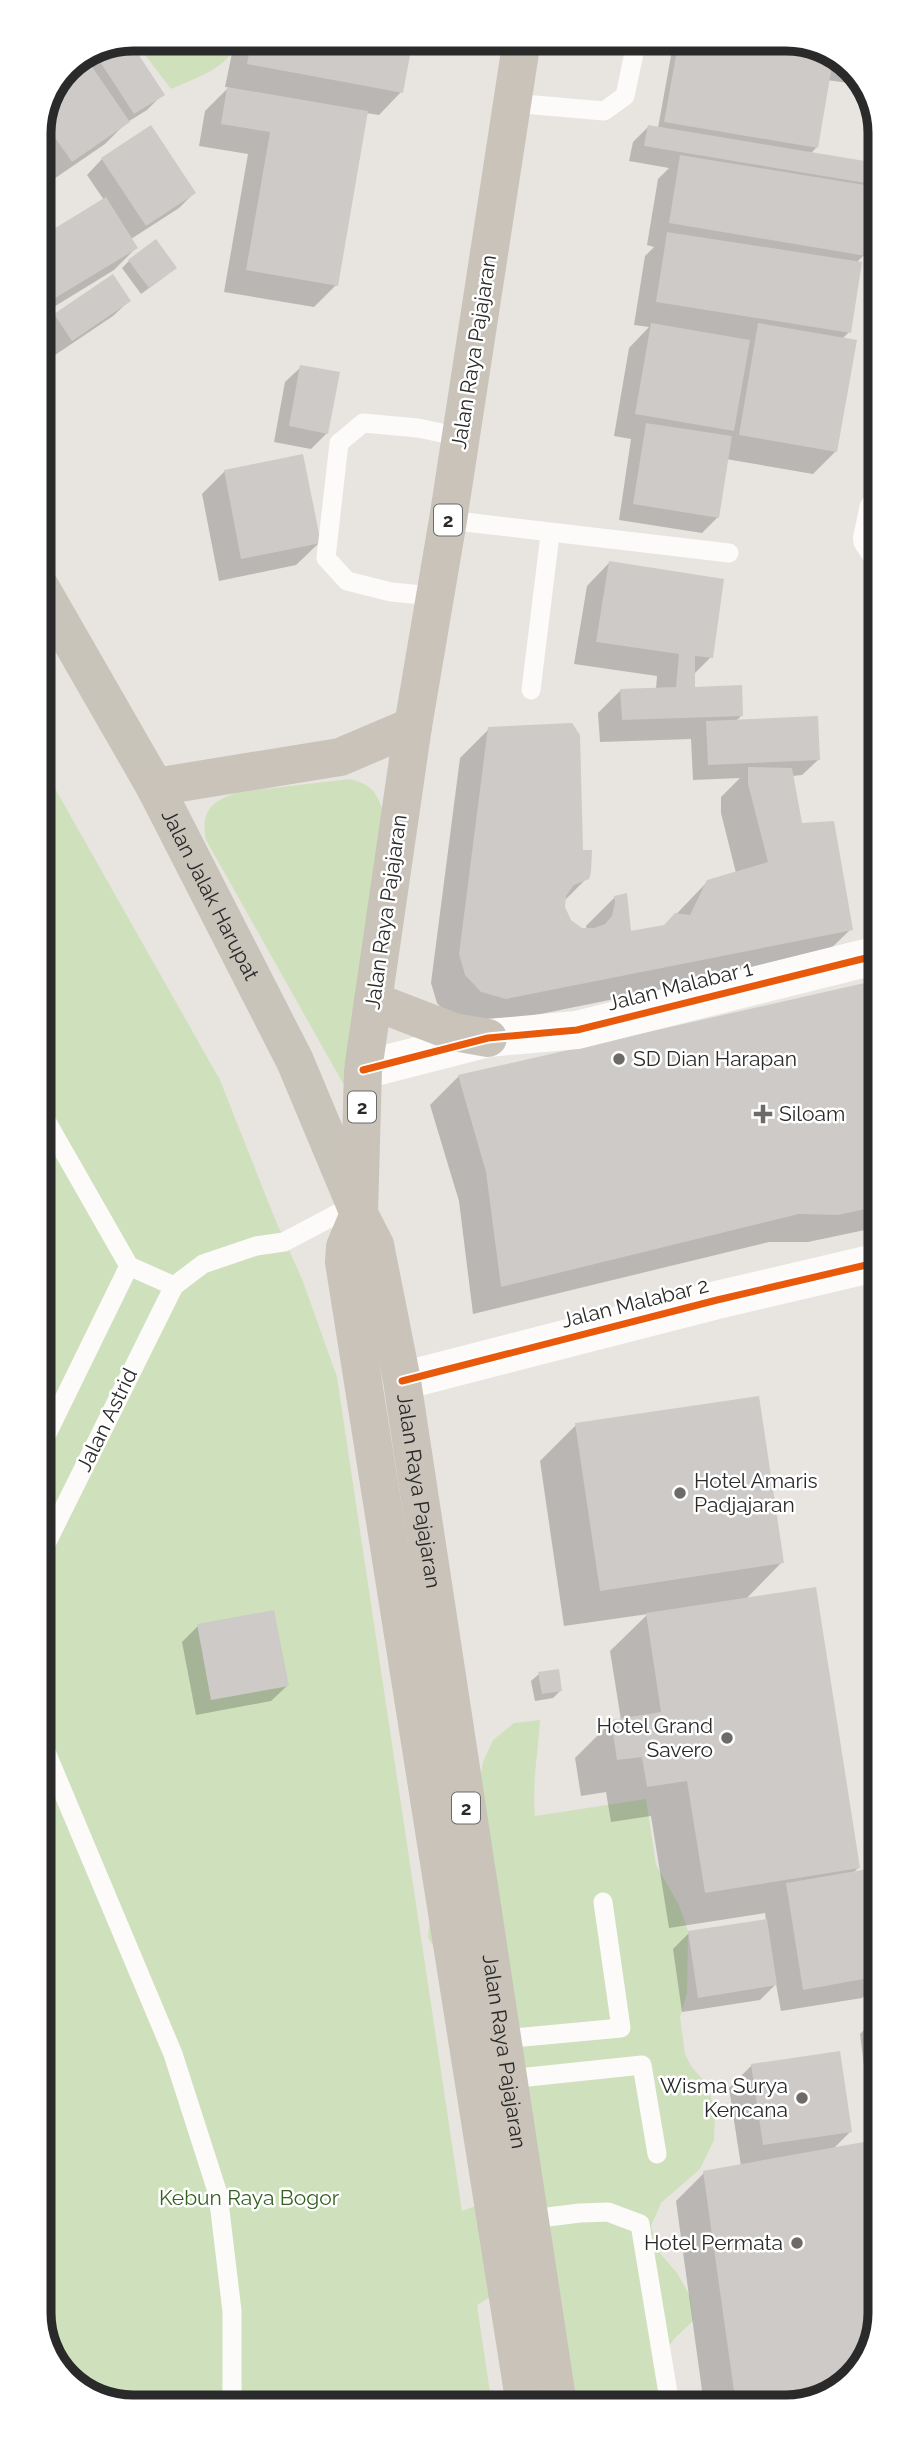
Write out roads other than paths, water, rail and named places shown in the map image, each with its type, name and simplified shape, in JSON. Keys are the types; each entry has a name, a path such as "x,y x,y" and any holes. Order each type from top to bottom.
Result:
{"highway":[{"name":"Jalan Raya Pajajaran","path":"520,51 363,1070 357,1209 374,1245 402,1381 557,2395"},
{"path":"155,788 340,757 414,726"},
{"path":"373,1001 454,1032 488,1038"},
{"name":"2","path":"357,1209 345,1247 344,1262 523,2395"}],"main road":[{"name":"Jalan Jalak Harupat","path":"51,606 155,788 295,1061 357,1209"}],"street":[{"name":"Jalan Malabar 1","path":"363,1070 488,1038 577,1030 868,957"},
{"name":"Jalan Malabar 2","path":"402,1381 717,1300 868,1265"}],"lane":[{"path":"512,103 604,111 625,96 634,51"},
{"path":"435,596 391,592 347,581 326,558 339,443 363,423 418,428 461,437"},
{"path":"447,525 629,554"},
{"path":"447,525 729,553"},
{"path":"531,690 549,543"},
{"path":"51,1129 129,1266 174,1286 203,1264 256,1246 284,1242 357,1209"},
{"path":"51,1426 129,1266"},
{"name":"Jalan Astrid","path":"51,1534 174,1286"},
{"path":"51,1764 173,2054 218,2194 232,2311 232,2395"},
{"path":"503,2039 621,2028 603,1902"},
{"path":"509,2079 642,2065 657,2154"},
{"path":"531,2219 608,2212 640,2224 668,2395"}],"place":[{"name":"SD Dian Harapan","path":"619,1059"},
{"name":"Siloam","path":"763,1114"},
{"name":"Hotel Amaris Padjajaran","path":"680,1493"},
{"name":"Hotel Grand Savero","path":"727,1738"},
{"name":"Wisma Surya Kencana","path":"802,2098"},
{"name":"Hotel Permata","path":"797,2243"}],"park label":[{"name":"Kebun Raya Bogor","path":"249,2198"}]}
